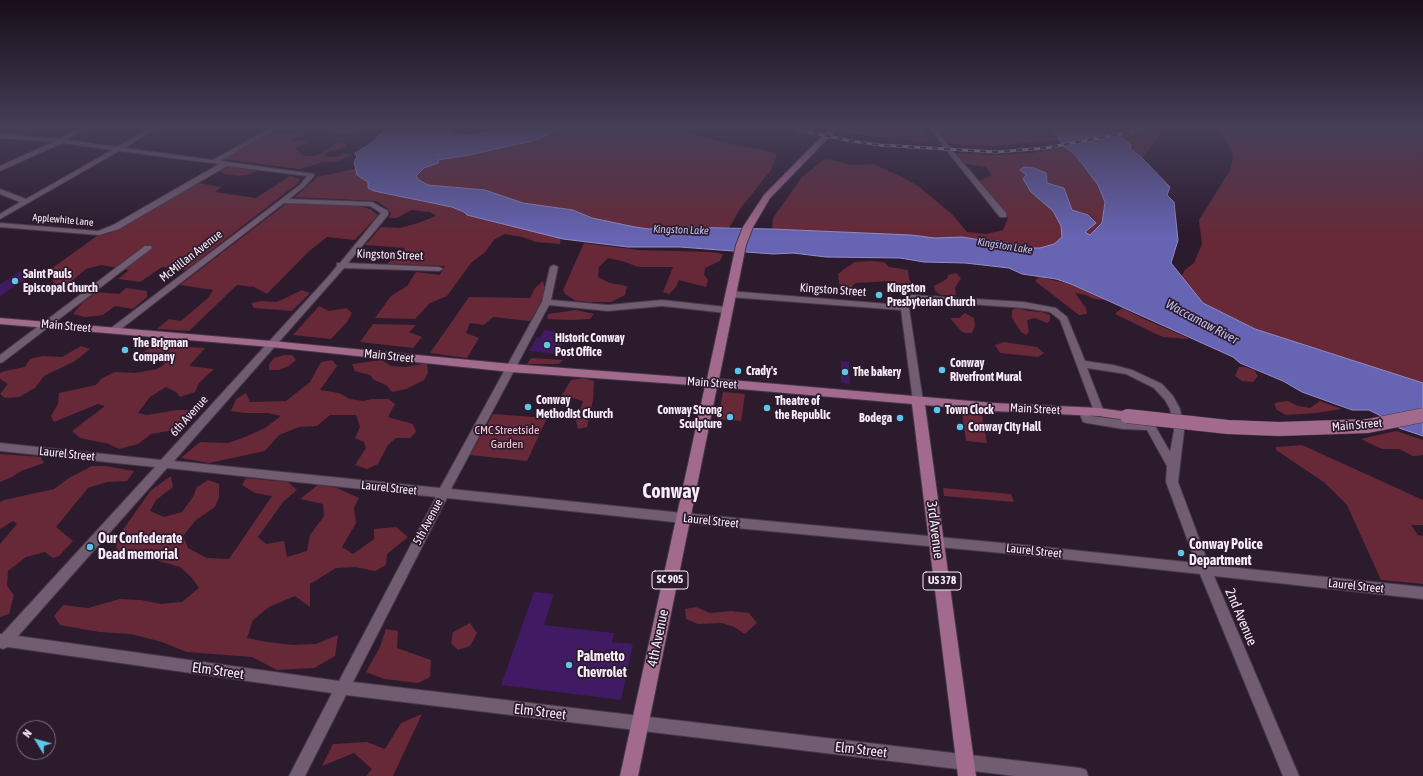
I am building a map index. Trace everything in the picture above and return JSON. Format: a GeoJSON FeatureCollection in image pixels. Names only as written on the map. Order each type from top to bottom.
{"type":"FeatureCollection","features":[{"type":"Feature","properties":{"kind":"main road","name":"SC 905"},"geometry":{"type":"LineString","coordinates":[[712,383],[729,294],[741,245],[755,215],[767,197],[799,164]]}},
{"type":"Feature","properties":{"kind":"main road","name":"Main Street"},"geometry":{"type":"LineString","coordinates":[[0,321],[271,344],[511,368],[712,383],[994,407],[1099,412],[1228,427],[1279,429],[1368,426],[1423,415]]}},
{"type":"Feature","properties":{"kind":"main road","name":"4th Avenue"},"geometry":{"type":"LineString","coordinates":[[629,776],[682,518],[712,383]]}},
{"type":"Feature","properties":{"kind":"main road","name":"3rd Avenue"},"geometry":{"type":"LineString","coordinates":[[918,401],[966,769]]}},
{"type":"Feature","properties":{"kind":"street"},"geometry":{"type":"LineString","coordinates":[[0,169],[10,164]]}},
{"type":"Feature","properties":{"kind":"street"},"geometry":{"type":"LineString","coordinates":[[0,217],[92,164]]}},
{"type":"Feature","properties":{"kind":"street","name":"Applewhite Lane"},"geometry":{"type":"LineString","coordinates":[[0,225],[99,233],[116,227],[225,164]]}},
{"type":"Feature","properties":{"kind":"street","name":"McMillan Avenue"},"geometry":{"type":"LineString","coordinates":[[114,330],[283,201],[302,186],[312,175],[227,164]]}},
{"type":"Feature","properties":{"kind":"street"},"geometry":{"type":"LineString","coordinates":[[961,164],[1003,215]]}},
{"type":"Feature","properties":{"kind":"street"},"geometry":{"type":"LineString","coordinates":[[0,191],[26,202]]}},
{"type":"Feature","properties":{"kind":"street","name":"6th Avenue"},"geometry":{"type":"LineString","coordinates":[[2,642],[330,280],[340,265],[385,213],[372,204],[283,201]]}},
{"type":"Feature","properties":{"kind":"street"},"geometry":{"type":"LineString","coordinates":[[0,360],[148,248]]}},
{"type":"Feature","properties":{"kind":"street","name":"Kingston Street"},"geometry":{"type":"LineString","coordinates":[[340,265],[439,270]]}},
{"type":"Feature","properties":{"kind":"street","name":"5th Avenue"},"geometry":{"type":"LineString","coordinates":[[297,776],[443,493],[546,302],[554,267]]}},
{"type":"Feature","properties":{"kind":"street","name":"Kingston Street"},"geometry":{"type":"LineString","coordinates":[[729,294],[905,308]]}},
{"type":"Feature","properties":{"kind":"street"},"geometry":{"type":"LineString","coordinates":[[905,308],[907,301],[912,298],[926,298],[1024,305],[1053,310],[1064,319],[1099,412]]}},
{"type":"Feature","properties":{"kind":"street"},"geometry":{"type":"LineString","coordinates":[[546,302],[608,308],[662,303],[726,310]]}},
{"type":"Feature","properties":{"kind":"street","name":"3rd Avenue"},"geometry":{"type":"LineString","coordinates":[[905,308],[918,401]]}},
{"type":"Feature","properties":{"kind":"street","name":"2nd Avenue"},"geometry":{"type":"LineString","coordinates":[[1081,364],[1113,368],[1129,372],[1158,386],[1169,398],[1175,409],[1179,430],[1172,482],[1205,570],[1291,776]]}},
{"type":"Feature","properties":{"kind":"street"},"geometry":{"type":"LineString","coordinates":[[1084,412],[1088,418],[1122,425],[1150,428],[1173,466]]}},
{"type":"Feature","properties":{"kind":"street","name":"Laurel Street"},"geometry":{"type":"LineString","coordinates":[[0,447],[682,518],[1034,551],[1423,594]]}},
{"type":"Feature","properties":{"kind":"street","name":"Elm Street"},"geometry":{"type":"LineString","coordinates":[[2,642],[342,688],[640,724],[966,769],[1080,776]]}},
{"type":"Feature","properties":{"kind":"green space"},"geometry":{"type":"Polygon","coordinates":[[[263,164],[316,164],[299,169],[263,164]]]}},
{"type":"Feature","properties":{"kind":"green space"},"geometry":{"type":"Polygon","coordinates":[[[432,164],[773,164],[771,170],[740,209],[729,228],[720,229],[676,227],[649,229],[635,227],[592,218],[573,210],[523,203],[485,190],[428,185],[419,180],[416,176],[424,168],[432,164]]]}},
{"type":"Feature","properties":{"kind":"green space"},"geometry":{"type":"Polygon","coordinates":[[[818,164],[873,164],[918,186],[953,215],[967,232],[986,234],[1003,230],[1008,218],[979,181],[992,175],[986,167],[966,164],[1083,164],[1098,185],[1105,202],[1102,223],[1090,235],[1085,232],[1095,223],[1088,215],[1072,210],[1064,188],[1047,183],[1046,173],[1034,168],[1023,179],[1031,192],[1053,211],[1061,225],[1062,237],[1054,244],[1040,248],[1029,248],[999,241],[962,237],[935,238],[911,235],[772,229],[773,218],[802,177],[818,164]]]}},
{"type":"Feature","properties":{"kind":"green space"},"geometry":{"type":"Polygon","coordinates":[[[1231,164],[1423,164],[1423,383],[1255,329],[1203,303],[1181,277],[1185,270],[1194,263],[1202,244],[1199,220],[1230,170],[1231,164]]]}},
{"type":"Feature","properties":{"kind":"green space"},"geometry":{"type":"Polygon","coordinates":[[[230,166],[258,171],[238,176],[224,174],[220,171],[230,166]]]}},
{"type":"Feature","properties":{"kind":"green space"},"geometry":{"type":"Polygon","coordinates":[[[359,168],[561,237],[560,244],[536,242],[522,237],[504,234],[494,240],[485,252],[471,263],[447,296],[430,303],[415,319],[375,318],[391,296],[407,286],[416,272],[440,275],[445,266],[387,264],[405,248],[365,245],[381,227],[400,228],[436,216],[430,212],[411,210],[397,218],[389,218],[391,213],[386,207],[376,201],[295,197],[317,177],[359,168]]]}},
{"type":"Feature","properties":{"kind":"green space"},"geometry":{"type":"Polygon","coordinates":[[[290,176],[300,179],[298,183],[186,270],[162,267],[140,282],[118,279],[129,270],[101,265],[86,269],[67,287],[57,285],[52,281],[61,273],[48,271],[97,236],[110,233],[133,221],[198,183],[221,187],[215,192],[256,198],[290,176]]]}},
{"type":"Feature","properties":{"kind":"green space"},"geometry":{"type":"Polygon","coordinates":[[[287,203],[338,204],[363,207],[370,209],[378,215],[355,240],[327,237],[308,252],[267,294],[254,287],[237,285],[189,331],[157,329],[169,319],[181,321],[208,298],[213,290],[180,285],[287,203]]]}},
{"type":"Feature","properties":{"kind":"green space"},"geometry":{"type":"Polygon","coordinates":[[[584,243],[638,250],[711,252],[723,254],[720,261],[705,268],[704,275],[708,280],[706,287],[679,280],[676,287],[669,294],[663,292],[673,267],[638,267],[608,258],[599,267],[598,277],[610,283],[627,286],[625,295],[611,302],[576,301],[565,294],[563,290],[584,243]]]}},
{"type":"Feature","properties":{"kind":"green space"},"geometry":{"type":"Polygon","coordinates":[[[855,262],[884,262],[889,267],[908,270],[909,279],[914,288],[910,294],[898,289],[897,284],[890,281],[856,283],[852,286],[854,290],[854,297],[841,295],[838,274],[855,262]]]}},
{"type":"Feature","properties":{"kind":"green space"},"geometry":{"type":"Polygon","coordinates":[[[956,273],[961,278],[955,288],[956,295],[941,295],[935,291],[934,286],[947,279],[948,275],[956,273]]]}},
{"type":"Feature","properties":{"kind":"green space"},"geometry":{"type":"Polygon","coordinates":[[[1039,277],[1071,284],[1107,299],[1094,299],[1086,295],[1075,293],[1086,308],[1087,314],[1079,315],[1035,281],[1039,277]]]}},
{"type":"Feature","properties":{"kind":"green space"},"geometry":{"type":"Polygon","coordinates":[[[543,281],[545,289],[541,302],[530,321],[493,317],[484,325],[470,323],[466,333],[479,338],[467,358],[430,353],[469,297],[530,298],[535,288],[543,281]]]}},
{"type":"Feature","properties":{"kind":"green space"},"geometry":{"type":"Polygon","coordinates":[[[126,288],[147,291],[147,297],[133,309],[115,306],[103,315],[85,317],[73,314],[82,303],[96,292],[119,294],[126,288]]]}},
{"type":"Feature","properties":{"kind":"green space"},"geometry":{"type":"Polygon","coordinates":[[[302,290],[310,293],[292,311],[254,308],[251,303],[261,301],[277,302],[302,290]]]}},
{"type":"Feature","properties":{"kind":"green space"},"geometry":{"type":"Polygon","coordinates":[[[319,306],[329,311],[346,308],[352,313],[347,322],[331,339],[293,335],[319,306]]]}},
{"type":"Feature","properties":{"kind":"green space"},"geometry":{"type":"Polygon","coordinates":[[[1018,308],[1042,312],[1050,315],[1050,321],[1047,323],[1035,318],[1027,320],[1029,332],[1026,335],[1021,332],[1012,318],[1012,310],[1018,308]]]}},
{"type":"Feature","properties":{"kind":"green space"},"geometry":{"type":"Polygon","coordinates":[[[1122,308],[1188,339],[1163,337],[1115,314],[1122,308]]]}},
{"type":"Feature","properties":{"kind":"green space"},"geometry":{"type":"Polygon","coordinates":[[[576,310],[594,314],[590,319],[547,319],[548,314],[576,310]]]}},
{"type":"Feature","properties":{"kind":"green space"},"geometry":{"type":"Polygon","coordinates":[[[965,313],[974,318],[975,326],[972,333],[965,333],[961,331],[950,318],[959,318],[965,313]]]}},
{"type":"Feature","properties":{"kind":"green space"},"geometry":{"type":"Polygon","coordinates":[[[373,324],[416,325],[409,332],[422,337],[413,348],[360,342],[373,324]]]}},
{"type":"Feature","properties":{"kind":"green space"},"geometry":{"type":"Polygon","coordinates":[[[1004,342],[1037,347],[1044,353],[1038,357],[1000,353],[995,345],[1004,342]]]}},
{"type":"Feature","properties":{"kind":"green space"},"geometry":{"type":"Polygon","coordinates":[[[154,345],[205,348],[189,366],[214,369],[199,383],[195,392],[180,397],[176,392],[166,387],[150,397],[138,413],[147,415],[177,410],[192,410],[193,416],[179,427],[168,431],[151,434],[138,444],[119,449],[109,444],[80,438],[72,431],[105,406],[98,404],[54,422],[51,416],[58,404],[59,393],[96,385],[102,378],[115,372],[135,373],[157,369],[165,364],[142,353],[154,345]]]}},
{"type":"Feature","properties":{"kind":"green space"},"geometry":{"type":"Polygon","coordinates":[[[81,346],[90,349],[75,361],[44,376],[35,388],[19,397],[5,398],[0,394],[8,384],[0,379],[0,373],[25,367],[30,359],[43,356],[62,357],[81,346]]]}},
{"type":"Feature","properties":{"kind":"green space"},"geometry":{"type":"Polygon","coordinates":[[[284,355],[292,355],[296,360],[289,366],[279,370],[269,370],[269,364],[274,358],[284,355]]]}},
{"type":"Feature","properties":{"kind":"green space"},"geometry":{"type":"Polygon","coordinates":[[[531,358],[563,360],[559,364],[527,364],[531,358]]]}},
{"type":"Feature","properties":{"kind":"green space"},"geometry":{"type":"Polygon","coordinates":[[[332,360],[337,366],[320,390],[339,393],[350,399],[363,401],[372,399],[388,399],[395,404],[388,417],[413,424],[416,432],[410,438],[396,438],[388,445],[378,464],[367,469],[355,465],[366,448],[364,442],[355,438],[360,427],[356,415],[330,415],[317,426],[299,427],[279,435],[265,451],[209,463],[181,458],[200,442],[228,443],[265,428],[281,416],[268,413],[244,413],[231,411],[236,399],[246,393],[250,402],[286,401],[310,382],[321,362],[332,360]]]}},
{"type":"Feature","properties":{"kind":"green space"},"geometry":{"type":"Polygon","coordinates":[[[382,360],[391,366],[405,367],[427,363],[428,373],[424,380],[406,389],[392,392],[386,385],[374,380],[370,375],[355,371],[352,364],[382,360]]]}},
{"type":"Feature","properties":{"kind":"green space"},"geometry":{"type":"Polygon","coordinates":[[[1239,367],[1254,370],[1258,376],[1253,382],[1242,381],[1235,376],[1239,367]]]}},
{"type":"Feature","properties":{"kind":"green space"},"geometry":{"type":"Polygon","coordinates":[[[583,378],[594,381],[593,400],[587,427],[578,429],[576,421],[583,401],[562,395],[571,380],[583,378]]]}},
{"type":"Feature","properties":{"kind":"green space"},"geometry":{"type":"Polygon","coordinates":[[[723,392],[745,394],[741,421],[718,419],[723,392]]]}},
{"type":"Feature","properties":{"kind":"green space"},"geometry":{"type":"Polygon","coordinates":[[[1288,401],[1298,406],[1310,408],[1320,401],[1342,409],[1316,413],[1286,415],[1277,410],[1274,404],[1288,401]]]}},
{"type":"Feature","properties":{"kind":"green space"},"geometry":{"type":"Polygon","coordinates":[[[962,413],[982,415],[987,443],[966,441],[962,413]]]}},
{"type":"Feature","properties":{"kind":"green space","name":"CMC Streetside Garden"},"geometry":{"type":"Polygon","coordinates":[[[493,414],[547,418],[527,461],[470,455],[493,414]]]}},
{"type":"Feature","properties":{"kind":"green space"},"geometry":{"type":"Polygon","coordinates":[[[1396,431],[1423,440],[1423,455],[1413,456],[1399,449],[1382,449],[1361,439],[1396,431]]]}},
{"type":"Feature","properties":{"kind":"green space"},"geometry":{"type":"Polygon","coordinates":[[[1302,445],[1423,500],[1423,525],[1411,525],[1418,535],[1423,536],[1423,584],[1381,580],[1347,505],[1325,483],[1276,450],[1276,447],[1302,445]]]}},
{"type":"Feature","properties":{"kind":"green space"},"geometry":{"type":"Polygon","coordinates":[[[0,454],[41,457],[44,463],[21,471],[0,482],[0,454]]]}},
{"type":"Feature","properties":{"kind":"green space"},"geometry":{"type":"Polygon","coordinates":[[[92,466],[105,466],[134,471],[127,481],[107,482],[88,488],[56,527],[73,541],[59,556],[53,558],[45,552],[26,557],[8,571],[7,586],[14,595],[9,614],[0,617],[0,544],[17,524],[13,521],[0,529],[0,502],[54,489],[69,478],[92,466]]]}},
{"type":"Feature","properties":{"kind":"green space"},"geometry":{"type":"Polygon","coordinates":[[[171,476],[173,487],[156,500],[150,511],[164,517],[182,512],[193,497],[197,487],[208,480],[219,484],[219,497],[215,507],[196,520],[183,536],[188,548],[207,558],[229,559],[272,496],[255,493],[242,485],[246,478],[288,482],[297,490],[283,502],[258,537],[266,544],[284,541],[287,557],[307,551],[310,535],[324,516],[323,504],[300,499],[319,484],[337,488],[359,498],[354,508],[356,523],[342,547],[353,554],[374,539],[374,529],[396,527],[408,537],[387,554],[386,565],[375,571],[355,567],[336,568],[310,584],[310,607],[295,596],[269,607],[253,620],[247,638],[267,642],[293,645],[316,644],[338,635],[335,656],[314,668],[277,670],[252,657],[187,652],[162,642],[131,634],[99,632],[60,625],[54,616],[63,605],[88,608],[120,599],[141,600],[161,604],[182,602],[199,588],[192,578],[180,567],[155,560],[126,559],[116,547],[120,534],[151,490],[171,476]]]}},
{"type":"Feature","properties":{"kind":"green space"},"geometry":{"type":"Polygon","coordinates":[[[943,488],[1011,494],[1014,502],[944,496],[943,488]]]}},
{"type":"Feature","properties":{"kind":"green space"},"geometry":{"type":"Polygon","coordinates":[[[696,607],[710,613],[731,611],[749,613],[757,623],[745,634],[734,627],[722,623],[698,624],[686,619],[685,609],[696,607]]]}},
{"type":"Feature","properties":{"kind":"green space"},"geometry":{"type":"Polygon","coordinates":[[[470,623],[477,633],[470,646],[458,650],[451,643],[453,632],[470,623]]]}},
{"type":"Feature","properties":{"kind":"green space"},"geometry":{"type":"Polygon","coordinates":[[[386,629],[398,631],[397,648],[431,660],[430,677],[418,683],[384,679],[366,672],[380,647],[386,629]]]}},
{"type":"Feature","properties":{"kind":"green space"},"geometry":{"type":"Polygon","coordinates":[[[422,714],[393,776],[366,776],[372,769],[354,753],[322,766],[333,744],[367,742],[385,749],[401,723],[422,714]]]}},
{"type":"Feature","properties":{"kind":"water"},"geometry":{"type":"Polygon","coordinates":[[[355,164],[435,164],[424,168],[416,176],[419,180],[428,185],[485,190],[523,203],[573,210],[592,218],[649,229],[676,227],[772,229],[911,235],[935,238],[962,237],[999,241],[1029,248],[1040,248],[1054,244],[1062,237],[1061,226],[1053,211],[1031,192],[1023,179],[1026,175],[1020,170],[1023,167],[1034,168],[1046,173],[1047,183],[1064,188],[1072,210],[1088,215],[1096,223],[1085,232],[1090,235],[1102,223],[1105,202],[1098,185],[1083,164],[1148,164],[1170,187],[1167,195],[1174,202],[1178,240],[1171,263],[1203,303],[1255,329],[1423,383],[1423,436],[1399,428],[1391,421],[1369,410],[1352,410],[1302,392],[1283,381],[1240,363],[1233,357],[1071,284],[1056,279],[1022,274],[1009,268],[965,263],[924,262],[900,258],[826,257],[793,253],[773,254],[680,247],[628,247],[563,239],[467,215],[464,212],[452,207],[374,191],[368,188],[368,182],[357,175],[355,164]]]}},
{"type":"Feature","properties":{"kind":"building","name":"Saint Pauls Episcopal Church"},"geometry":{"type":"Polygon","coordinates":[[[26,268],[41,269],[0,296],[0,284],[26,268]]]}},
{"type":"Feature","properties":{"kind":"building","name":"Historic Conway Post Office"},"geometry":{"type":"Polygon","coordinates":[[[544,330],[568,333],[557,354],[529,351],[537,337],[540,338],[544,330]]]}},
{"type":"Feature","properties":{"kind":"building","name":"The bakery"},"geometry":{"type":"Polygon","coordinates":[[[841,361],[849,362],[850,384],[841,383],[841,361]]]}},
{"type":"Feature","properties":{"kind":"building","name":"Palmetto Chevrolet"},"geometry":{"type":"Polygon","coordinates":[[[534,592],[554,594],[544,625],[614,633],[612,642],[633,644],[621,700],[501,685],[534,592]]]}},
{"type":"Feature","properties":{"kind":"place","name":"Saint Pauls Episcopal Church"},"geometry":{"type":"Point","coordinates":[15,281]}},
{"type":"Feature","properties":{"kind":"place","name":"Kingston Presbyterian Church"},"geometry":{"type":"Point","coordinates":[879,295]}},
{"type":"Feature","properties":{"kind":"place","name":"Historic Conway Post Office"},"geometry":{"type":"Point","coordinates":[547,345]}},
{"type":"Feature","properties":{"kind":"place","name":"The Brigman Company"},"geometry":{"type":"Point","coordinates":[125,350]}},
{"type":"Feature","properties":{"kind":"place","name":"Conway Riverfront Mural"},"geometry":{"type":"Point","coordinates":[942,370]}},
{"type":"Feature","properties":{"kind":"place","name":"Crady's"},"geometry":{"type":"Point","coordinates":[738,371]}},
{"type":"Feature","properties":{"kind":"place","name":"The bakery"},"geometry":{"type":"Point","coordinates":[845,372]}},
{"type":"Feature","properties":{"kind":"place","name":"Conway Methodist Church"},"geometry":{"type":"Point","coordinates":[528,407]}},
{"type":"Feature","properties":{"kind":"place","name":"Theatre of the Republic"},"geometry":{"type":"Point","coordinates":[767,408]}},
{"type":"Feature","properties":{"kind":"place","name":"Town Clock"},"geometry":{"type":"Point","coordinates":[937,410]}},
{"type":"Feature","properties":{"kind":"place","name":"Conway Strong Sculpture"},"geometry":{"type":"Point","coordinates":[730,417]}},
{"type":"Feature","properties":{"kind":"place","name":"Bodega"},"geometry":{"type":"Point","coordinates":[900,418]}},
{"type":"Feature","properties":{"kind":"place","name":"Conway City Hall"},"geometry":{"type":"Point","coordinates":[960,427]}},
{"type":"Feature","properties":{"kind":"place","name":"Our Confederate Dead memorial"},"geometry":{"type":"Point","coordinates":[90,547]}},
{"type":"Feature","properties":{"kind":"place","name":"Conway Police Department"},"geometry":{"type":"Point","coordinates":[1181,553]}},
{"type":"Feature","properties":{"kind":"place","name":"Palmetto Chevrolet"},"geometry":{"type":"Point","coordinates":[569,665]}},
{"type":"Feature","properties":{"kind":"district","name":"Conway"},"geometry":{"type":"Point","coordinates":[671,492]}},
{"type":"Feature","properties":{"kind":"water label","name":"Kingston Lake"},"geometry":{"type":"Point","coordinates":[681,230]}},
{"type":"Feature","properties":{"kind":"water label","name":"Kingston Lake"},"geometry":{"type":"Point","coordinates":[1005,246]}},
{"type":"Feature","properties":{"kind":"water label","name":"Waccamaw River"},"geometry":{"type":"Point","coordinates":[1202,322]}}]}
